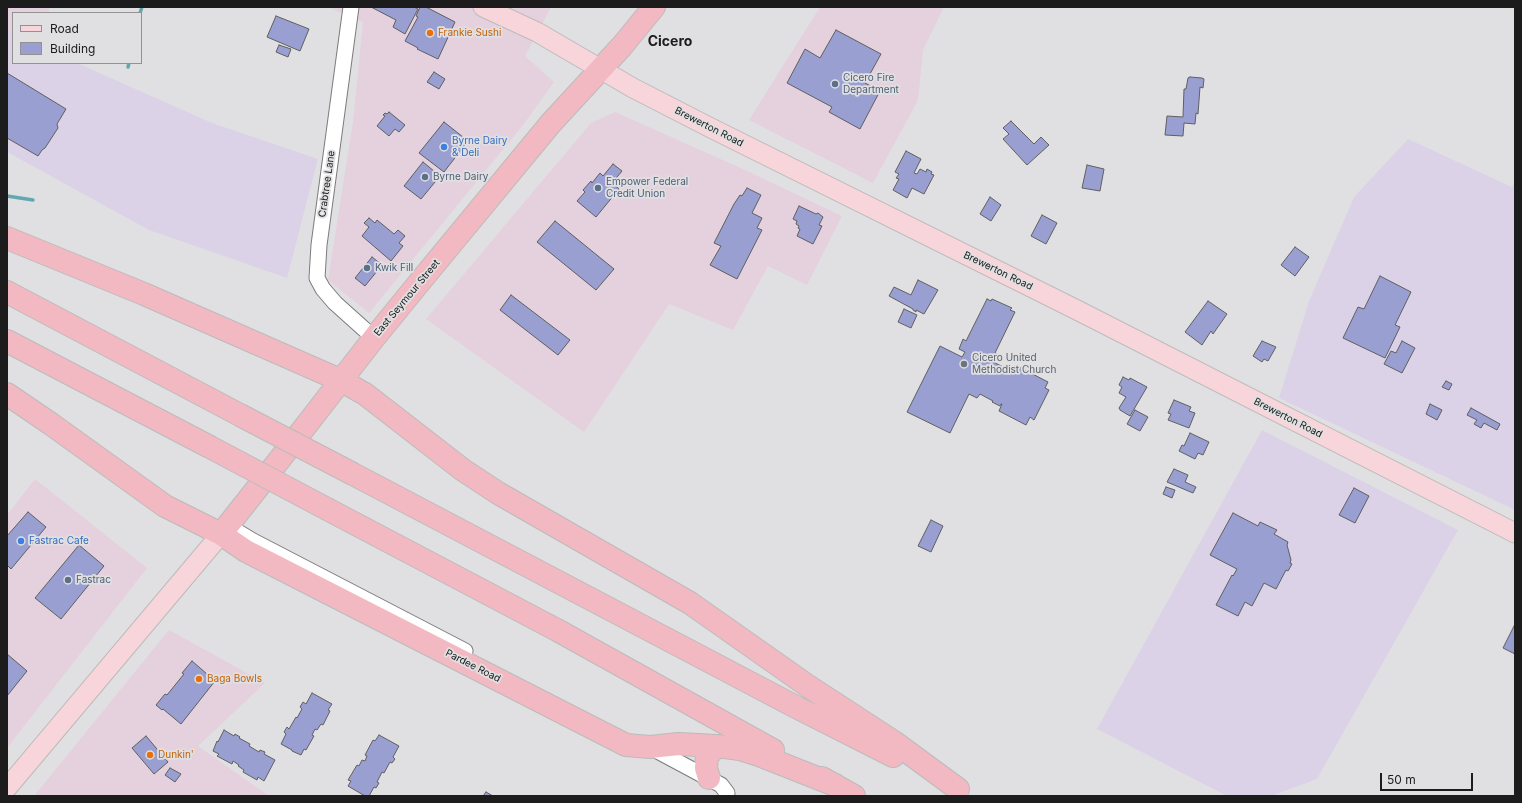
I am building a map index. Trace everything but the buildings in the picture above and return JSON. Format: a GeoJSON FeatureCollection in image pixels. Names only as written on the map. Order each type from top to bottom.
{"type":"FeatureCollection","features":[{"type":"Feature","properties":{"kind":"highway","name":"East Seymour Street"},"geometry":{"type":"LineString","coordinates":[[224,530],[374,338],[551,123],[622,46],[654,7]]}},
{"type":"Feature","properties":{"kind":"highway"},"geometry":{"type":"LineString","coordinates":[[7,238],[144,294],[340,380],[365,394],[463,470],[498,493],[690,603],[808,686],[894,742],[965,792]]}},
{"type":"Feature","properties":{"kind":"highway"},"geometry":{"type":"LineString","coordinates":[[7,292],[796,707],[965,792]]}},
{"type":"Feature","properties":{"kind":"highway"},"geometry":{"type":"LineString","coordinates":[[7,341],[557,630],[854,796]]}},
{"type":"Feature","properties":{"kind":"highway"},"geometry":{"type":"LineString","coordinates":[[7,394],[165,506],[224,530]]}},
{"type":"Feature","properties":{"kind":"highway","name":"Pardee Road"},"geometry":{"type":"LineString","coordinates":[[224,530],[246,551],[626,745]]}},
{"type":"Feature","properties":{"kind":"highway"},"geometry":{"type":"LineString","coordinates":[[626,745],[650,747],[679,744],[740,749],[835,785]]}},
{"type":"Feature","properties":{"kind":"highway"},"geometry":{"type":"LineString","coordinates":[[710,778],[706,768],[707,756],[716,746]]}},
{"type":"Feature","properties":{"kind":"main road","name":"Brewerton Road"},"geometry":{"type":"LineString","coordinates":[[483,7],[537,32],[633,88],[713,129],[1062,303],[1515,533]]}},
{"type":"Feature","properties":{"kind":"main road"},"geometry":{"type":"LineString","coordinates":[[7,788],[224,530]]}},
{"type":"Feature","properties":{"kind":"street","name":"Crabtree Lane"},"geometry":{"type":"LineString","coordinates":[[351,7],[319,245],[317,278],[323,289],[335,303],[374,338]]}},
{"type":"Feature","properties":{"kind":"street","name":"Pardee Road"},"geometry":{"type":"LineString","coordinates":[[224,530],[253,541],[710,778],[721,785],[730,795]]}},
{"type":"Feature","properties":{"kind":"street","name":"Pardee Road"},"geometry":{"type":"LineString","coordinates":[[626,745],[715,792],[730,795]]}},
{"type":"Feature","properties":{"kind":"shaded area"},"geometry":{"type":"Polygon","coordinates":[[[7,7],[50,7],[48,12],[12,12],[12,34],[7,32],[7,7]]]}},
{"type":"Feature","properties":{"kind":"shaded area"},"geometry":{"type":"Polygon","coordinates":[[[328,7],[551,7],[525,56],[554,82],[523,125],[369,313],[328,280],[353,122],[363,22],[328,7]]]}},
{"type":"Feature","properties":{"kind":"shaded area"},"geometry":{"type":"Polygon","coordinates":[[[820,7],[944,7],[923,50],[918,100],[873,183],[749,120],[820,7]]]}},
{"type":"Feature","properties":{"kind":"shaded area"},"geometry":{"type":"Polygon","coordinates":[[[7,32],[12,34],[12,64],[79,64],[212,123],[318,159],[287,278],[149,230],[7,152],[7,32]]]}},
{"type":"Feature","properties":{"kind":"shaded area"},"geometry":{"type":"Polygon","coordinates":[[[615,112],[745,170],[842,216],[807,285],[768,266],[733,330],[669,304],[584,432],[426,319],[591,123],[615,112]]]}},
{"type":"Feature","properties":{"kind":"shaded area"},"geometry":{"type":"Polygon","coordinates":[[[1408,139],[1512,187],[1515,181],[1515,510],[1279,398],[1309,301],[1354,197],[1408,139]]]}},
{"type":"Feature","properties":{"kind":"shaded area"},"geometry":{"type":"Polygon","coordinates":[[[1262,430],[1458,530],[1317,779],[1271,796],[1227,796],[1097,729],[1262,430]]]}},
{"type":"Feature","properties":{"kind":"shaded area"},"geometry":{"type":"Polygon","coordinates":[[[35,479],[147,568],[7,748],[7,515],[35,479]]]}},
{"type":"Feature","properties":{"kind":"shaded area"},"geometry":{"type":"Polygon","coordinates":[[[169,630],[265,683],[198,746],[269,796],[34,796],[169,630]]]}},
{"type":"Feature","properties":{"kind":"waterway"},"geometry":{"type":"LineString","coordinates":[[140,12],[142,7]]}},
{"type":"Feature","properties":{"kind":"waterway"},"geometry":{"type":"LineString","coordinates":[[7,196],[33,200]]}},
{"type":"Feature","properties":{"kind":"place","name":"Frankie Sushi"},"geometry":{"type":"Point","coordinates":[430,33]}},
{"type":"Feature","properties":{"kind":"place","name":"Cicero Fire Department"},"geometry":{"type":"Point","coordinates":[835,84]}},
{"type":"Feature","properties":{"kind":"place","name":"Byrne Dairy & Deli"},"geometry":{"type":"Point","coordinates":[444,147]}},
{"type":"Feature","properties":{"kind":"place","name":"Byrne Dairy"},"geometry":{"type":"Point","coordinates":[425,177]}},
{"type":"Feature","properties":{"kind":"place","name":"Empower Federal Credit Union"},"geometry":{"type":"Point","coordinates":[598,188]}},
{"type":"Feature","properties":{"kind":"place","name":"Kwik Fill"},"geometry":{"type":"Point","coordinates":[367,268]}},
{"type":"Feature","properties":{"kind":"place","name":"Cicero United Methodist Church"},"geometry":{"type":"Point","coordinates":[964,364]}},
{"type":"Feature","properties":{"kind":"place","name":"Fastrac Cafe"},"geometry":{"type":"Point","coordinates":[21,541]}},
{"type":"Feature","properties":{"kind":"place","name":"Fastrac"},"geometry":{"type":"Point","coordinates":[68,580]}},
{"type":"Feature","properties":{"kind":"place","name":"Baga Bowls"},"geometry":{"type":"Point","coordinates":[199,679]}},
{"type":"Feature","properties":{"kind":"place","name":"Dunkin'"},"geometry":{"type":"Point","coordinates":[150,755]}},
{"type":"Feature","properties":{"kind":"district","name":"Cicero"},"geometry":{"type":"Point","coordinates":[670,42]}}]}
